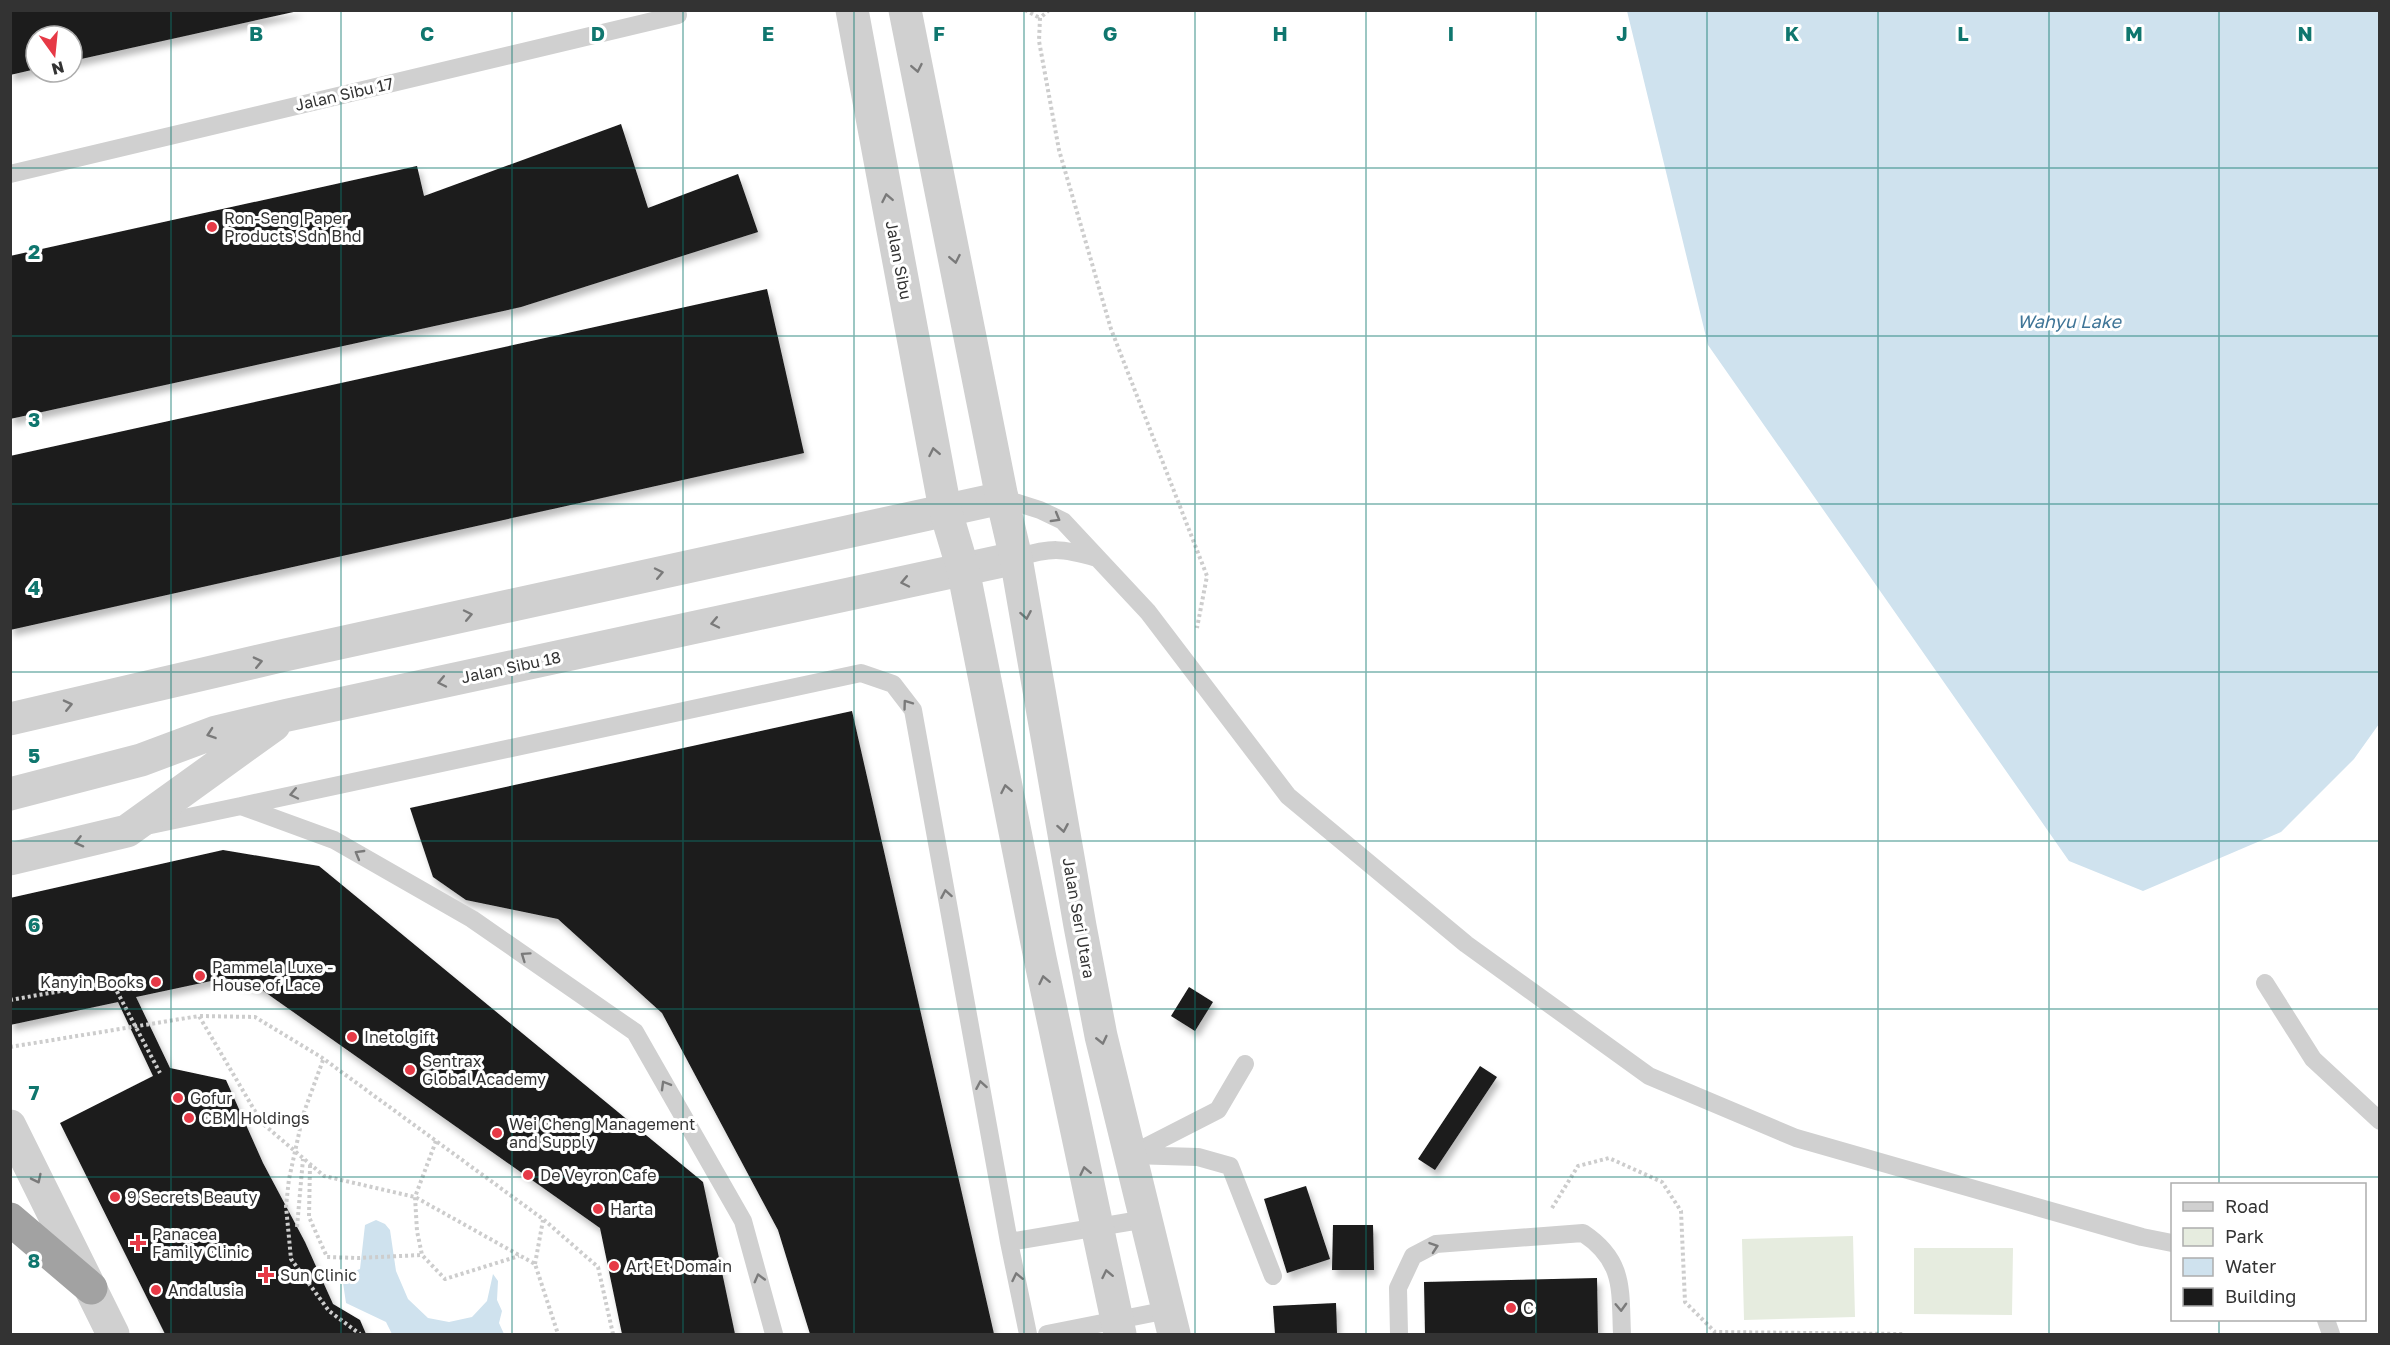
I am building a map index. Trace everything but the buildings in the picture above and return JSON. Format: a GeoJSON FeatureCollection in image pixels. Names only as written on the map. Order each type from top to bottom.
{"type":"FeatureCollection","features":[{"type":"Feature","properties":{"kind":"highway"},"geometry":{"type":"LineString","coordinates":[[10,1219],[91,1288]]}},
{"type":"Feature","properties":{"kind":"street","name":"Jalan Sibu"},"geometry":{"type":"LineString","coordinates":[[852,10],[945,509]]}},
{"type":"Feature","properties":{"kind":"street"},"geometry":{"type":"LineString","coordinates":[[10,719],[273,658],[1002,498],[905,10]]}},
{"type":"Feature","properties":{"kind":"street","name":"Jalan Seri Utara"},"geometry":{"type":"LineString","coordinates":[[1002,498],[1016,558],[1101,1036],[1171,1322]]}},
{"type":"Feature","properties":{"kind":"street"},"geometry":{"type":"LineString","coordinates":[[945,509],[963,569],[1040,958],[1119,1328]]}},
{"type":"Feature","properties":{"kind":"street","name":"Jalan Sibu 18"},"geometry":{"type":"LineString","coordinates":[[10,794],[141,760],[216,732],[288,715],[1016,558]]}},
{"type":"Feature","properties":{"kind":"street"},"geometry":{"type":"LineString","coordinates":[[10,859],[127,831],[288,715]]}},
{"type":"Feature","properties":{"kind":"street"},"geometry":{"type":"LineString","coordinates":[[10,1126],[113,1335]]}},
{"type":"Feature","properties":{"kind":"lane","name":"Jalan Sibu 17"},"geometry":{"type":"LineString","coordinates":[[10,174],[678,15]]}},
{"type":"Feature","properties":{"kind":"lane"},"geometry":{"type":"LineString","coordinates":[[1002,498],[1040,510],[1063,521],[1148,612],[1288,796],[1466,944],[1649,1076],[1796,1138],[2142,1237],[2171,1243]]}},
{"type":"Feature","properties":{"kind":"lane"},"geometry":{"type":"LineString","coordinates":[[1016,558],[1047,549],[1071,551],[1097,558]]}},
{"type":"Feature","properties":{"kind":"lane"},"geometry":{"type":"LineString","coordinates":[[127,831],[861,673],[892,684],[913,710],[1009,1242],[1028,1335]]}},
{"type":"Feature","properties":{"kind":"lane"},"geometry":{"type":"LineString","coordinates":[[241,806],[334,840],[471,919],[635,1032],[743,1221],[774,1335]]}},
{"type":"Feature","properties":{"kind":"lane"},"geometry":{"type":"LineString","coordinates":[[2265,983],[2313,1059],[2379,1121]]}},
{"type":"Feature","properties":{"kind":"lane"},"geometry":{"type":"LineString","coordinates":[[1130,1155],[1218,1110],[1245,1064]]}},
{"type":"Feature","properties":{"kind":"lane"},"geometry":{"type":"LineString","coordinates":[[1130,1155],[1198,1157],[1230,1166],[1273,1276]]}},
{"type":"Feature","properties":{"kind":"lane"},"geometry":{"type":"LineString","coordinates":[[1009,1242],[1146,1219]]}},
{"type":"Feature","properties":{"kind":"lane"},"geometry":{"type":"LineString","coordinates":[[1399,1335],[1398,1288],[1413,1256],[1436,1244],[1583,1233],[1601,1245],[1620,1280],[1622,1335]]}},
{"type":"Feature","properties":{"kind":"lane"},"geometry":{"type":"LineString","coordinates":[[1047,1335],[1171,1322]]}},
{"type":"Feature","properties":{"kind":"path"},"geometry":{"type":"LineString","coordinates":[[1024,10],[1040,18]]}},
{"type":"Feature","properties":{"kind":"path"},"geometry":{"type":"LineString","coordinates":[[1049,10],[1040,18],[1039,41],[1059,150],[1111,329],[1207,576],[1190,667]]}},
{"type":"Feature","properties":{"kind":"path"},"geometry":{"type":"LineString","coordinates":[[10,1000],[112,981],[160,1073]]}},
{"type":"Feature","properties":{"kind":"path"},"geometry":{"type":"LineString","coordinates":[[199,1016],[262,1122],[324,1176],[415,1197],[534,1264]]}},
{"type":"Feature","properties":{"kind":"path"},"geometry":{"type":"LineString","coordinates":[[10,1047],[199,1016],[255,1017],[324,1060],[436,1141],[543,1219],[598,1267],[613,1335]]}},
{"type":"Feature","properties":{"kind":"path"},"geometry":{"type":"LineString","coordinates":[[324,1060],[303,1115],[295,1151],[286,1206],[291,1259],[329,1311],[360,1335]]}},
{"type":"Feature","properties":{"kind":"path"},"geometry":{"type":"LineString","coordinates":[[436,1141],[415,1197],[417,1231],[422,1255],[445,1280],[520,1256]]}},
{"type":"Feature","properties":{"kind":"path"},"geometry":{"type":"LineString","coordinates":[[297,1227],[303,1158]]}},
{"type":"Feature","properties":{"kind":"path"},"geometry":{"type":"LineString","coordinates":[[1534,1237],[1578,1166],[1609,1158],[1662,1182],[1681,1211],[1685,1302],[1715,1332],[1903,1335]]}},
{"type":"Feature","properties":{"kind":"path"},"geometry":{"type":"LineString","coordinates":[[310,1164],[309,1217],[327,1257],[422,1255]]}},
{"type":"Feature","properties":{"kind":"path"},"geometry":{"type":"LineString","coordinates":[[543,1219],[534,1264],[558,1335]]}},
{"type":"Feature","properties":{"kind":"green space"},"geometry":{"type":"Polygon","coordinates":[[[1853,1236],[1855,1317],[1744,1320],[1742,1239],[1853,1236]]]}},
{"type":"Feature","properties":{"kind":"green space"},"geometry":{"type":"Polygon","coordinates":[[[1914,1248],[2013,1248],[2012,1315],[1914,1314],[1914,1248]]]}},
{"type":"Feature","properties":{"kind":"water","name":"Wahyu Lake"},"geometry":{"type":"Polygon","coordinates":[[[1627,11],[2379,11],[2379,724],[2354,759],[2281,832],[2143,891],[2069,861],[1708,345],[1627,11]]]}},
{"type":"Feature","properties":{"kind":"water"},"geometry":{"type":"Polygon","coordinates":[[[376,1220],[385,1224],[390,1230],[396,1271],[408,1299],[428,1318],[449,1322],[472,1317],[487,1301],[493,1274],[498,1281],[497,1300],[502,1311],[499,1323],[504,1334],[392,1334],[386,1322],[346,1303],[342,1276],[360,1269],[365,1225],[376,1220]]]}},
{"type":"Feature","properties":{"kind":"place","name":"Ron-Seng Paper Products Sdn Bhd"},"geometry":{"type":"Point","coordinates":[212,227]}},
{"type":"Feature","properties":{"kind":"place","name":"Pammela Luxe - House of Lace"},"geometry":{"type":"Point","coordinates":[200,976]}},
{"type":"Feature","properties":{"kind":"place","name":"Kanyin Books"},"geometry":{"type":"Point","coordinates":[156,982]}},
{"type":"Feature","properties":{"kind":"place","name":"Inetolgift"},"geometry":{"type":"Point","coordinates":[352,1037]}},
{"type":"Feature","properties":{"kind":"place","name":"Sentrax Global Academy"},"geometry":{"type":"Point","coordinates":[410,1070]}},
{"type":"Feature","properties":{"kind":"place","name":"Gofur"},"geometry":{"type":"Point","coordinates":[178,1098]}},
{"type":"Feature","properties":{"kind":"place","name":"CBM Holdings"},"geometry":{"type":"Point","coordinates":[189,1118]}},
{"type":"Feature","properties":{"kind":"place","name":"Wei Cheng Management and Supply"},"geometry":{"type":"Point","coordinates":[497,1133]}},
{"type":"Feature","properties":{"kind":"place","name":"De Veyron Cafe"},"geometry":{"type":"Point","coordinates":[528,1175]}},
{"type":"Feature","properties":{"kind":"place","name":"9 Secrets Beauty"},"geometry":{"type":"Point","coordinates":[115,1197]}},
{"type":"Feature","properties":{"kind":"place","name":"Harta"},"geometry":{"type":"Point","coordinates":[598,1209]}},
{"type":"Feature","properties":{"kind":"place","name":"Panacea Family Clinic"},"geometry":{"type":"Point","coordinates":[138,1243]}},
{"type":"Feature","properties":{"kind":"place","name":"Art Et Domain"},"geometry":{"type":"Point","coordinates":[614,1266]}},
{"type":"Feature","properties":{"kind":"place","name":"Sun Clinic"},"geometry":{"type":"Point","coordinates":[266,1275]}},
{"type":"Feature","properties":{"kind":"place","name":"Andalusia"},"geometry":{"type":"Point","coordinates":[156,1290]}},
{"type":"Feature","properties":{"kind":"place","name":"C"},"geometry":{"type":"Point","coordinates":[1511,1308]}}]}
